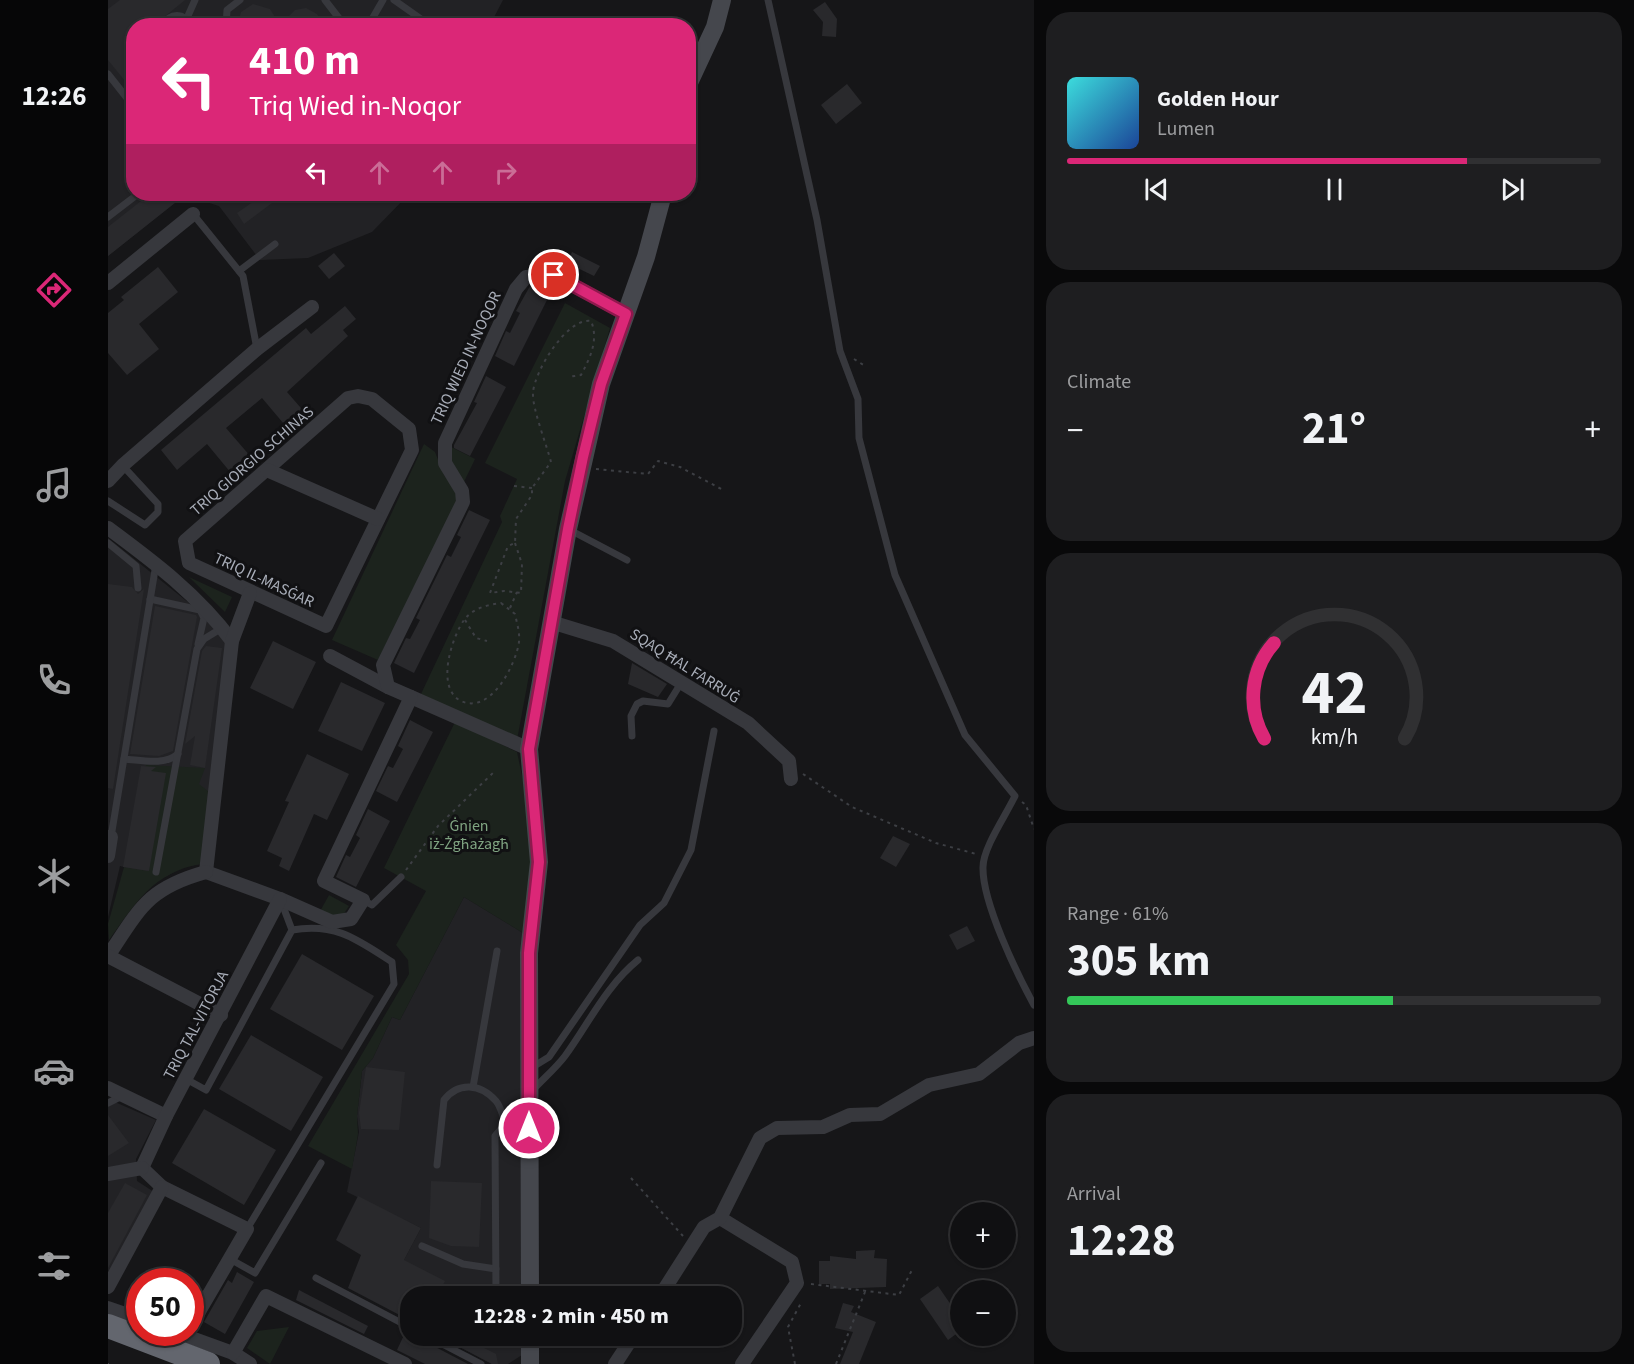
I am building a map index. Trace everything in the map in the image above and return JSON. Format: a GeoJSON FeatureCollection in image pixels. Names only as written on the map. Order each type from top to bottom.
{"type":"FeatureCollection","features":[{"type":"Feature","properties":{"kind":"highway"},"geometry":{"type":"LineString","coordinates":[[108,1326],[208,1364]]}},
{"type":"Feature","properties":{"kind":"highway"},"geometry":{"type":"LineString","coordinates":[[108,1341],[167,1364]]}},
{"type":"Feature","properties":{"kind":"main road"},"geometry":{"type":"LineString","coordinates":[[696,68],[715,27],[722,0]]}},
{"type":"Feature","properties":{"kind":"main road"},"geometry":{"type":"LineString","coordinates":[[530,1286],[529,953],[539,862],[529,749],[581,467],[601,384],[626,314],[661,201]]}},
{"type":"Feature","properties":{"kind":"main road"},"geometry":{"type":"LineString","coordinates":[[530,1346],[530,1364]]}},
{"type":"Feature","properties":{"kind":"street"},"geometry":{"type":"LineString","coordinates":[[108,283],[193,214]]}},
{"type":"Feature","properties":{"kind":"street","name":"TRIQ WIED IN-NOQOR"},"geometry":{"type":"LineString","coordinates":[[388,687],[383,665],[463,502],[462,491],[445,463],[445,443],[516,289],[526,277],[554,275],[626,314]]}},
{"type":"Feature","properties":{"kind":"street"},"geometry":{"type":"LineString","coordinates":[[108,481],[123,465],[257,349],[312,307]]}},
{"type":"Feature","properties":{"kind":"street","name":"TRIQ GIORGIO SCHINAS"},"geometry":{"type":"LineString","coordinates":[[189,563],[185,541],[348,398],[358,396],[372,399],[409,429],[412,450],[378,519]]}},
{"type":"Feature","properties":{"kind":"street"},"geometry":{"type":"LineString","coordinates":[[267,470],[378,519]]}},
{"type":"Feature","properties":{"kind":"street","name":"TRIQ IL-MASĠAR"},"geometry":{"type":"LineString","coordinates":[[189,563],[326,626],[378,519]]}},
{"type":"Feature","properties":{"kind":"street"},"geometry":{"type":"LineString","coordinates":[[108,528],[156,564],[209,610],[232,641]]}},
{"type":"Feature","properties":{"kind":"street"},"geometry":{"type":"LineString","coordinates":[[206,872],[232,641],[250,593]]}},
{"type":"Feature","properties":{"kind":"street","name":"SQAQ ĦAL FARRUĠ"},"geometry":{"type":"LineString","coordinates":[[551,622],[613,641],[748,723],[789,761]]}},
{"type":"Feature","properties":{"kind":"street"},"geometry":{"type":"LineString","coordinates":[[330,656],[388,687],[529,749]]}},
{"type":"Feature","properties":{"kind":"street"},"geometry":{"type":"LineString","coordinates":[[221,1015],[108,956],[148,900],[176,881],[206,872],[280,899],[332,922],[351,919],[363,900],[324,881],[411,697]]}},
{"type":"Feature","properties":{"kind":"street"},"geometry":{"type":"LineString","coordinates":[[789,761],[791,779]]}},
{"type":"Feature","properties":{"kind":"street"},"geometry":{"type":"LineString","coordinates":[[108,856],[109,837]]}},
{"type":"Feature","properties":{"kind":"street","name":"TRIQ TAL-VITORJA"},"geometry":{"type":"LineString","coordinates":[[142,1168],[166,1116],[280,899]]}},
{"type":"Feature","properties":{"kind":"street"},"geometry":{"type":"LineString","coordinates":[[667,1286],[704,1227],[720,1218],[760,1138],[777,1128],[823,1127],[850,1115],[880,1114],[929,1085],[979,1074],[1018,1043],[1034,1038]]}},
{"type":"Feature","properties":{"kind":"street"},"geometry":{"type":"LineString","coordinates":[[108,1088],[166,1116]]}},
{"type":"Feature","properties":{"kind":"street"},"geometry":{"type":"LineString","coordinates":[[108,1174],[142,1168],[162,1187],[247,1229],[204,1301]]}},
{"type":"Feature","properties":{"kind":"street"},"geometry":{"type":"LineString","coordinates":[[108,1287],[162,1187]]}},
{"type":"Feature","properties":{"kind":"street"},"geometry":{"type":"LineString","coordinates":[[720,1218],[792,1262],[796,1283],[741,1364]]}},
{"type":"Feature","properties":{"kind":"street"},"geometry":{"type":"LineString","coordinates":[[233,1353],[266,1296],[405,1364]]}},
{"type":"Feature","properties":{"kind":"street"},"geometry":{"type":"LineString","coordinates":[[108,1308],[126,1314]]}},
{"type":"Feature","properties":{"kind":"street"},"geometry":{"type":"LineString","coordinates":[[204,1340],[233,1353],[250,1364]]}},
{"type":"Feature","properties":{"kind":"street"},"geometry":{"type":"LineString","coordinates":[[615,1364],[627,1346]]}},
{"type":"Feature","properties":{"kind":"lane"},"geometry":{"type":"LineString","coordinates":[[169,18],[171,15],[187,18],[195,0]]}},
{"type":"Feature","properties":{"kind":"lane"},"geometry":{"type":"LineString","coordinates":[[227,18],[228,10],[240,0]]}},
{"type":"Feature","properties":{"kind":"lane"},"geometry":{"type":"LineString","coordinates":[[325,0],[339,18]]}},
{"type":"Feature","properties":{"kind":"lane"},"geometry":{"type":"LineString","coordinates":[[373,18],[383,0]]}},
{"type":"Feature","properties":{"kind":"lane"},"geometry":{"type":"LineString","coordinates":[[394,0],[420,18]]}},
{"type":"Feature","properties":{"kind":"lane"},"geometry":{"type":"LineString","coordinates":[[768,0],[817,220],[840,351],[858,399],[859,438],[895,575],[965,735],[1015,796],[985,856],[982,869],[993,912],[1011,959],[1034,1005]]}},
{"type":"Feature","properties":{"kind":"lane"},"geometry":{"type":"LineString","coordinates":[[108,74],[126,97]]}},
{"type":"Feature","properties":{"kind":"lane"},"geometry":{"type":"LineString","coordinates":[[108,217],[129,201]]}},
{"type":"Feature","properties":{"kind":"lane"},"geometry":{"type":"LineString","coordinates":[[193,214],[243,276],[257,349]]}},
{"type":"Feature","properties":{"kind":"lane"},"geometry":{"type":"LineString","coordinates":[[239,270],[275,244]]}},
{"type":"Feature","properties":{"kind":"lane"},"geometry":{"type":"LineString","coordinates":[[108,501],[145,525],[158,512],[158,504],[123,465]]}},
{"type":"Feature","properties":{"kind":"lane"},"geometry":{"type":"LineString","coordinates":[[568,529],[627,560]]}},
{"type":"Feature","properties":{"kind":"lane"},"geometry":{"type":"LineString","coordinates":[[108,543],[136,566],[138,588]]}},
{"type":"Feature","properties":{"kind":"lane"},"geometry":{"type":"LineString","coordinates":[[109,837],[156,564]]}},
{"type":"Feature","properties":{"kind":"lane"},"geometry":{"type":"LineString","coordinates":[[150,599],[200,610],[204,618],[156,872]]}},
{"type":"Feature","properties":{"kind":"lane"},"geometry":{"type":"LineString","coordinates":[[197,649],[204,639],[222,628]]}},
{"type":"Feature","properties":{"kind":"lane"},"geometry":{"type":"LineString","coordinates":[[632,736],[631,716],[637,704],[644,701],[668,704],[681,683]]}},
{"type":"Feature","properties":{"kind":"lane"},"geometry":{"type":"LineString","coordinates":[[529,1069],[549,1058],[640,925],[664,903],[691,850],[714,731]]}},
{"type":"Feature","properties":{"kind":"lane"},"geometry":{"type":"LineString","coordinates":[[124,759],[171,760],[178,754]]}},
{"type":"Feature","properties":{"kind":"lane"},"geometry":{"type":"LineString","coordinates":[[363,900],[372,905],[401,877]]}},
{"type":"Feature","properties":{"kind":"lane"},"geometry":{"type":"LineString","coordinates":[[186,1079],[207,1090],[292,930],[280,899]]}},
{"type":"Feature","properties":{"kind":"lane"},"geometry":{"type":"LineString","coordinates":[[247,1229],[394,984],[392,962],[352,935],[310,927],[292,930]]}},
{"type":"Feature","properties":{"kind":"lane"},"geometry":{"type":"LineString","coordinates":[[473,1087],[497,951]]}},
{"type":"Feature","properties":{"kind":"lane"},"geometry":{"type":"LineString","coordinates":[[529,1094],[564,1057],[588,1017],[621,973],[638,960]]}},
{"type":"Feature","properties":{"kind":"lane"},"geometry":{"type":"LineString","coordinates":[[437,1165],[444,1100],[450,1092],[463,1085],[473,1087],[495,1101],[509,1126],[529,1128]]}},
{"type":"Feature","properties":{"kind":"lane"},"geometry":{"type":"LineString","coordinates":[[108,1102],[122,1096]]}},
{"type":"Feature","properties":{"kind":"lane"},"geometry":{"type":"LineString","coordinates":[[496,1286],[495,1136],[506,1123]]}},
{"type":"Feature","properties":{"kind":"lane"},"geometry":{"type":"LineString","coordinates":[[230,1259],[255,1273],[321,1163]]}},
{"type":"Feature","properties":{"kind":"lane"},"geometry":{"type":"LineString","coordinates":[[422,1246],[463,1264],[496,1269]]}},
{"type":"Feature","properties":{"kind":"lane"},"geometry":{"type":"LineString","coordinates":[[316,1278],[400,1322]]}},
{"type":"Feature","properties":{"kind":"lane"},"geometry":{"type":"LineString","coordinates":[[446,1346],[481,1364]]}},
{"type":"Feature","properties":{"kind":"path"},"geometry":{"type":"LineString","coordinates":[[515,543],[508,546],[490,593],[521,593],[522,564],[515,543],[516,519],[532,495],[532,488],[551,462],[533,394],[540,372],[563,335],[574,325],[585,320],[591,321],[596,334],[585,366],[580,375],[568,377]]}},
{"type":"Feature","properties":{"kind":"path"},"geometry":{"type":"LineString","coordinates":[[581,467],[648,474],[658,461],[680,466],[725,491]]}},
{"type":"Feature","properties":{"kind":"path"},"geometry":{"type":"LineString","coordinates":[[514,486],[532,488]]}},
{"type":"Feature","properties":{"kind":"path"},"geometry":{"type":"LineString","coordinates":[[510,608],[517,592]]}},
{"type":"Feature","properties":{"kind":"path"},"geometry":{"type":"LineString","coordinates":[[501,603],[510,608],[515,615],[518,627],[516,658],[500,685],[485,698],[473,702],[460,700],[447,675],[451,649],[465,619],[484,606],[501,603]]}},
{"type":"Feature","properties":{"kind":"path"},"geometry":{"type":"LineString","coordinates":[[465,619],[476,638],[487,641]]}},
{"type":"Feature","properties":{"kind":"path"},"geometry":{"type":"LineString","coordinates":[[789,761],[801,772],[852,807],[936,843],[985,856]]}},
{"type":"Feature","properties":{"kind":"path"},"geometry":{"type":"LineString","coordinates":[[401,877],[438,826],[496,770]]}},
{"type":"Feature","properties":{"kind":"path"},"geometry":{"type":"LineString","coordinates":[[1015,796],[1026,805],[1034,829]]}},
{"type":"Feature","properties":{"kind":"path"},"geometry":{"type":"LineString","coordinates":[[631,1178],[693,1246]]}},
{"type":"Feature","properties":{"kind":"path"},"geometry":{"type":"LineString","coordinates":[[808,1275],[811,1285],[899,1295],[913,1268]]}},
{"type":"Feature","properties":{"kind":"path"},"geometry":{"type":"LineString","coordinates":[[836,1364],[866,1291]]}},
{"type":"Feature","properties":{"kind":"path"},"geometry":{"type":"LineString","coordinates":[[795,1364],[788,1327],[802,1302]]}},
{"type":"Feature","properties":{"kind":"shaded area"},"geometry":{"type":"Polygon","coordinates":[[[108,0],[503,0],[494,18],[126,18],[126,201],[177,201],[108,256],[108,0]]]}},
{"type":"Feature","properties":{"kind":"shaded area"},"geometry":{"type":"Polygon","coordinates":[[[203,201],[402,201],[372,232],[308,258],[260,260],[219,206],[203,201]]]}},
{"type":"Feature","properties":{"kind":"shaded area"},"geometry":{"type":"Polygon","coordinates":[[[108,538],[230,636],[201,864],[183,867],[165,877],[120,866],[108,917],[108,538]]]}},
{"type":"Feature","properties":{"kind":"shaded area"},"geometry":{"type":"Polygon","coordinates":[[[464,897],[523,933],[522,1286],[409,1286],[404,1260],[421,1228],[347,1192],[359,1132],[357,1116],[362,1071],[373,1058],[392,1017],[400,1020],[464,897]]]}},
{"type":"Feature","properties":{"kind":"shaded area"},"geometry":{"type":"Polygon","coordinates":[[[108,1099],[156,1120],[136,1159],[137,1181],[154,1192],[108,1279],[108,1099]]]}},
{"type":"Feature","properties":{"kind":"shaded area"},"geometry":{"type":"Polygon","coordinates":[[[458,1346],[522,1346],[522,1355],[508,1364],[492,1364],[458,1346]]]}},
{"type":"Feature","properties":{"kind":"green space"},"geometry":{"type":"Polygon","coordinates":[[[565,303],[610,328],[565,481],[517,740],[421,694],[502,522],[500,516],[517,479],[485,463],[565,303]]]}},
{"type":"Feature","properties":{"kind":"green space"},"geometry":{"type":"Polygon","coordinates":[[[424,444],[435,452],[444,475],[455,490],[457,501],[378,660],[332,640],[424,444]]]}},
{"type":"Feature","properties":{"kind":"green space"},"geometry":{"type":"Polygon","coordinates":[[[449,446],[475,459],[463,484],[451,468],[449,446]]]}},
{"type":"Feature","properties":{"kind":"green space"},"geometry":{"type":"Polygon","coordinates":[[[189,577],[232,597],[225,612],[189,577]]]}},
{"type":"Feature","properties":{"kind":"green space","name":"Ġnien iż-Żgħażagħ"},"geometry":{"type":"Polygon","coordinates":[[[455,722],[517,752],[529,809],[533,869],[523,933],[464,897],[400,1020],[392,1017],[373,1058],[362,1071],[357,1116],[358,1134],[352,1169],[308,1146],[409,974],[408,960],[396,945],[426,891],[384,868],[455,722]]]}},
{"type":"Feature","properties":{"kind":"green space"},"geometry":{"type":"Polygon","coordinates":[[[146,765],[205,768],[199,784],[208,791],[201,864],[184,868],[158,882],[137,902],[109,940],[108,924],[124,867],[148,871],[153,834],[131,831],[146,765]]]}},
{"type":"Feature","properties":{"kind":"green space"},"geometry":{"type":"Polygon","coordinates":[[[329,895],[349,906],[341,918],[318,915],[329,895]]]}},
{"type":"Feature","properties":{"kind":"green space"},"geometry":{"type":"Polygon","coordinates":[[[289,1327],[270,1364],[247,1348],[257,1331],[289,1327]]]}},
{"type":"Feature","properties":{"kind":"building"},"geometry":{"type":"Polygon","coordinates":[[[120,0],[185,0],[163,18],[126,18],[126,82],[108,60],[108,9],[120,0]]]}},
{"type":"Feature","properties":{"kind":"building"},"geometry":{"type":"Polygon","coordinates":[[[825,2],[837,19],[836,37],[822,36],[823,22],[813,10],[825,2]]]}},
{"type":"Feature","properties":{"kind":"building"},"geometry":{"type":"Polygon","coordinates":[[[253,4],[270,9],[276,18],[239,18],[241,12],[253,4]]]}},
{"type":"Feature","properties":{"kind":"building"},"geometry":{"type":"Polygon","coordinates":[[[306,8],[320,18],[287,18],[295,10],[306,8]]]}},
{"type":"Feature","properties":{"kind":"building"},"geometry":{"type":"Polygon","coordinates":[[[847,84],[862,103],[836,124],[821,105],[847,84]]]}},
{"type":"Feature","properties":{"kind":"building"},"geometry":{"type":"Polygon","coordinates":[[[141,201],[177,201],[108,256],[108,227],[141,201]]]}},
{"type":"Feature","properties":{"kind":"building"},"geometry":{"type":"Polygon","coordinates":[[[254,201],[272,203],[244,224],[237,213],[254,201]]]}},
{"type":"Feature","properties":{"kind":"building"},"geometry":{"type":"Polygon","coordinates":[[[572,252],[600,266],[594,276],[567,263],[572,252]]]}},
{"type":"Feature","properties":{"kind":"building"},"geometry":{"type":"Polygon","coordinates":[[[334,253],[345,266],[329,279],[318,266],[334,253]]]}},
{"type":"Feature","properties":{"kind":"building"},"geometry":{"type":"Polygon","coordinates":[[[158,267],[178,292],[139,324],[159,349],[127,375],[108,353],[108,313],[124,300],[121,297],[158,267]]]}},
{"type":"Feature","properties":{"kind":"building"},"geometry":{"type":"Polygon","coordinates":[[[530,286],[549,296],[514,366],[495,356],[506,331],[510,333],[520,313],[516,311],[530,286]]]}},
{"type":"Feature","properties":{"kind":"building"},"geometry":{"type":"Polygon","coordinates":[[[345,306],[356,319],[343,330],[348,336],[287,392],[307,415],[289,430],[262,398],[226,428],[251,457],[231,473],[207,444],[177,470],[161,450],[306,328],[311,334],[345,306]]]}},
{"type":"Feature","properties":{"kind":"building"},"geometry":{"type":"Polygon","coordinates":[[[486,376],[506,387],[470,456],[454,448],[454,445],[477,403],[474,402],[486,376]]]}},
{"type":"Feature","properties":{"kind":"building"},"geometry":{"type":"Polygon","coordinates":[[[469,510],[490,520],[414,673],[394,663],[406,638],[410,639],[420,620],[416,618],[447,555],[451,557],[461,537],[457,535],[469,510]]]}},
{"type":"Feature","properties":{"kind":"building"},"geometry":{"type":"Polygon","coordinates":[[[108,584],[132,587],[138,594],[144,589],[113,789],[108,788],[108,584]]]}},
{"type":"Feature","properties":{"kind":"building"},"geometry":{"type":"Polygon","coordinates":[[[155,606],[197,617],[173,751],[159,756],[130,754],[155,606]]]}},
{"type":"Feature","properties":{"kind":"building"},"geometry":{"type":"Polygon","coordinates":[[[273,641],[316,662],[293,709],[250,688],[273,641]]]}},
{"type":"Feature","properties":{"kind":"building"},"geometry":{"type":"Polygon","coordinates":[[[206,646],[222,648],[205,768],[190,765],[195,736],[185,744],[202,651],[206,646]]]}},
{"type":"Feature","properties":{"kind":"building"},"geometry":{"type":"Polygon","coordinates":[[[632,663],[667,684],[658,697],[628,684],[632,663]]]}},
{"type":"Feature","properties":{"kind":"building"},"geometry":{"type":"Polygon","coordinates":[[[341,682],[385,703],[362,751],[318,731],[341,682]]]}},
{"type":"Feature","properties":{"kind":"building"},"geometry":{"type":"Polygon","coordinates":[[[410,720],[433,732],[397,802],[376,791],[388,766],[393,768],[403,749],[398,746],[410,720]]]}},
{"type":"Feature","properties":{"kind":"building"},"geometry":{"type":"Polygon","coordinates":[[[307,754],[349,774],[327,820],[314,814],[289,871],[279,866],[282,858],[267,851],[289,802],[285,801],[307,754]]]}},
{"type":"Feature","properties":{"kind":"building"},"geometry":{"type":"Polygon","coordinates":[[[141,766],[156,767],[151,771],[166,773],[149,871],[123,867],[141,766]]]}},
{"type":"Feature","properties":{"kind":"building"},"geometry":{"type":"Polygon","coordinates":[[[368,809],[390,821],[356,887],[336,877],[346,855],[350,857],[360,838],[356,835],[368,809]]]}},
{"type":"Feature","properties":{"kind":"building"},"geometry":{"type":"Polygon","coordinates":[[[893,836],[910,844],[896,867],[880,858],[893,836]]]}},
{"type":"Feature","properties":{"kind":"building"},"geometry":{"type":"Polygon","coordinates":[[[967,926],[975,941],[957,950],[949,935],[967,926]]]}},
{"type":"Feature","properties":{"kind":"building"},"geometry":{"type":"Polygon","coordinates":[[[302,954],[374,996],[342,1050],[270,1009],[302,954]]]}},
{"type":"Feature","properties":{"kind":"building"},"geometry":{"type":"Polygon","coordinates":[[[251,1035],[323,1077],[291,1131],[219,1089],[251,1035]]]}},
{"type":"Feature","properties":{"kind":"building"},"geometry":{"type":"Polygon","coordinates":[[[366,1067],[405,1072],[399,1130],[361,1129],[359,1113],[366,1067]]]}},
{"type":"Feature","properties":{"kind":"building"},"geometry":{"type":"Polygon","coordinates":[[[204,1109],[276,1150],[244,1205],[172,1163],[204,1109]]]}},
{"type":"Feature","properties":{"kind":"building"},"geometry":{"type":"Polygon","coordinates":[[[108,1115],[129,1143],[108,1156],[108,1115]]]}},
{"type":"Feature","properties":{"kind":"building"},"geometry":{"type":"Polygon","coordinates":[[[431,1181],[482,1183],[479,1247],[451,1246],[429,1238],[431,1181]]]}},
{"type":"Feature","properties":{"kind":"building"},"geometry":{"type":"Polygon","coordinates":[[[125,1183],[147,1195],[108,1268],[108,1213],[125,1183]]]}},
{"type":"Feature","properties":{"kind":"building"},"geometry":{"type":"Polygon","coordinates":[[[358,1196],[421,1228],[404,1260],[445,1281],[442,1286],[400,1286],[400,1315],[348,1288],[361,1255],[336,1240],[358,1196]]]}},
{"type":"Feature","properties":{"kind":"building"},"geometry":{"type":"Polygon","coordinates":[[[875,1250],[874,1258],[887,1259],[886,1287],[830,1289],[830,1284],[819,1284],[819,1261],[830,1261],[830,1256],[856,1259],[856,1251],[875,1250]]]}},
{"type":"Feature","properties":{"kind":"building"},"geometry":{"type":"Polygon","coordinates":[[[237,1272],[254,1282],[225,1334],[204,1322],[228,1280],[232,1283],[237,1272]]]}},
{"type":"Feature","properties":{"kind":"building"},"geometry":{"type":"Polygon","coordinates":[[[938,1286],[950,1303],[950,1338],[948,1340],[920,1299],[938,1286]]]}},
{"type":"Feature","properties":{"kind":"building"},"geometry":{"type":"Polygon","coordinates":[[[299,1290],[368,1326],[364,1334],[296,1300],[299,1290]]]}},
{"type":"Feature","properties":{"kind":"building"},"geometry":{"type":"Polygon","coordinates":[[[843,1303],[854,1306],[851,1312],[876,1322],[859,1364],[840,1364],[853,1332],[835,1328],[843,1303]]]}},
{"type":"Feature","properties":{"kind":"building"},"geometry":{"type":"Polygon","coordinates":[[[400,1344],[400,1346],[434,1346],[468,1364],[425,1364],[397,1350],[400,1344]]]}},
{"type":"Feature","properties":{"kind":"building"},"geometry":{"type":"Polygon","coordinates":[[[458,1346],[480,1346],[496,1354],[498,1364],[492,1364],[458,1346]]]}},
{"type":"Feature","properties":{"kind":"route"},"geometry":{"type":"LineString","coordinates":[[529,1128],[529,953],[539,862],[529,749],[583,457],[601,384],[626,314],[554,275]]}}]}
